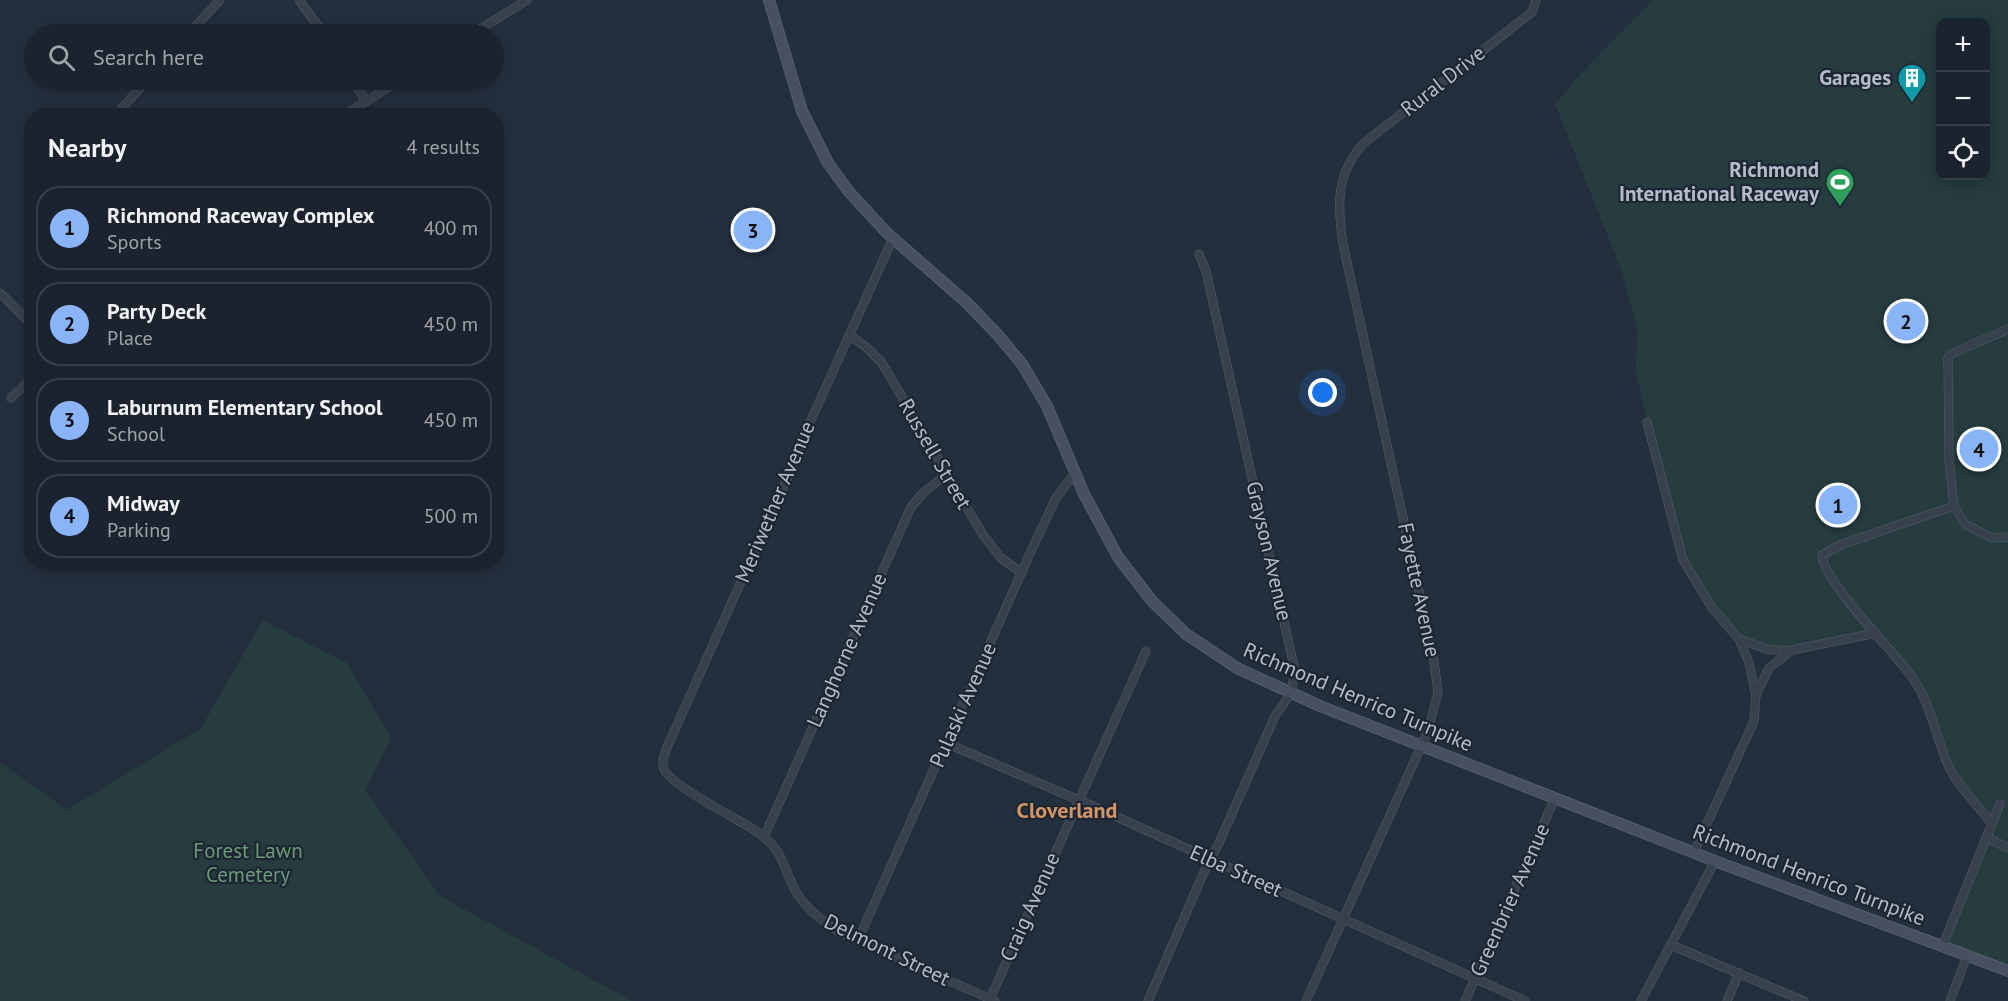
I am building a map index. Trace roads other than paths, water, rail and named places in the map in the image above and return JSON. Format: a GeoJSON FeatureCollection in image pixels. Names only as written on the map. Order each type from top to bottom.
{"type":"FeatureCollection","features":[{"type":"Feature","properties":{"kind":"main road","name":"Richmond Henrico Turnpike"},"geometry":{"type":"LineString","coordinates":[[769,0],[790,77],[804,117],[817,145],[840,180],[893,238],[966,302],[1022,364],[1047,406],[1084,494],[1118,557],[1152,601],[1186,634],[1221,659],[1266,683],[1715,861],[2008,971]]}},
{"type":"Feature","properties":{"kind":"street"},"geometry":{"type":"LineString","coordinates":[[197,24],[220,0]]}},
{"type":"Feature","properties":{"kind":"street"},"geometry":{"type":"LineString","coordinates":[[299,0],[317,24]]}},
{"type":"Feature","properties":{"kind":"street"},"geometry":{"type":"LineString","coordinates":[[488,24],[527,0]]}},
{"type":"Feature","properties":{"kind":"street","name":"Rural Drive"},"geometry":{"type":"LineString","coordinates":[[1350,160],[1364,142],[1532,12],[1536,2]]}},
{"type":"Feature","properties":{"kind":"street"},"geometry":{"type":"LineString","coordinates":[[122,108],[138,90]]}},
{"type":"Feature","properties":{"kind":"street"},"geometry":{"type":"LineString","coordinates":[[359,90],[366,101]]}},
{"type":"Feature","properties":{"kind":"street"},"geometry":{"type":"LineString","coordinates":[[355,108],[384,90]]}},
{"type":"Feature","properties":{"kind":"street","name":"Fayette Avenue"},"geometry":{"type":"LineString","coordinates":[[1306,1001],[1421,745],[1436,703],[1438,685],[1343,244],[1339,200],[1342,180],[1350,160]]}},
{"type":"Feature","properties":{"kind":"street","name":"Meriwether Avenue"},"geometry":{"type":"LineString","coordinates":[[663,768],[668,745],[893,238]]}},
{"type":"Feature","properties":{"kind":"street","name":"Grayson Avenue"},"geometry":{"type":"LineString","coordinates":[[1148,1001],[1275,716],[1291,693],[1295,671],[1206,271],[1199,254]]}},
{"type":"Feature","properties":{"kind":"street"},"geometry":{"type":"LineString","coordinates":[[0,293],[24,317]]}},
{"type":"Feature","properties":{"kind":"street"},"geometry":{"type":"LineString","coordinates":[[2008,329],[1952,354],[1948,358],[1949,460],[1954,506],[1965,524],[1992,538],[2008,537]]}},
{"type":"Feature","properties":{"kind":"street","name":"Russell Street"},"geometry":{"type":"LineString","coordinates":[[849,335],[866,347],[882,363],[994,552],[1022,573]]}},
{"type":"Feature","properties":{"kind":"street"},"geometry":{"type":"LineString","coordinates":[[11,398],[24,386]]}},
{"type":"Feature","properties":{"kind":"street"},"geometry":{"type":"LineString","coordinates":[[1647,422],[1683,560],[1712,608],[1739,639],[1749,663],[1756,695],[1754,721],[1694,852]]}},
{"type":"Feature","properties":{"kind":"street","name":"Pulaski Avenue"},"geometry":{"type":"LineString","coordinates":[[858,940],[1056,498],[1075,473]]}},
{"type":"Feature","properties":{"kind":"street","name":"Langhorne Avenue"},"geometry":{"type":"LineString","coordinates":[[764,837],[911,507],[924,492],[947,474]]}},
{"type":"Feature","properties":{"kind":"street"},"geometry":{"type":"LineString","coordinates":[[1954,506],[1840,545],[1821,555],[1830,576],[1918,686],[1955,777],[1992,824]]}},
{"type":"Feature","properties":{"kind":"street"},"geometry":{"type":"LineString","coordinates":[[1739,639],[1766,649],[1789,651],[1876,633]]}},
{"type":"Feature","properties":{"kind":"street","name":"Craig Avenue"},"geometry":{"type":"LineString","coordinates":[[992,1000],[1146,651]]}},
{"type":"Feature","properties":{"kind":"street"},"geometry":{"type":"LineString","coordinates":[[1756,695],[1769,668],[1789,651]]}},
{"type":"Feature","properties":{"kind":"street","name":"Elba Street"},"geometry":{"type":"LineString","coordinates":[[946,743],[1525,1001]]}},
{"type":"Feature","properties":{"kind":"street","name":"Delmont Street"},"geometry":{"type":"LineString","coordinates":[[663,768],[671,778],[764,837],[778,851],[795,889],[820,920],[839,932],[992,1000]]}},
{"type":"Feature","properties":{"kind":"street","name":"Greenbrier Avenue"},"geometry":{"type":"LineString","coordinates":[[1465,1001],[1556,798]]}},
{"type":"Feature","properties":{"kind":"street"},"geometry":{"type":"LineString","coordinates":[[1942,947],[2000,804]]}},
{"type":"Feature","properties":{"kind":"street"},"geometry":{"type":"LineString","coordinates":[[1986,837],[2008,848]]}},
{"type":"Feature","properties":{"kind":"street"},"geometry":{"type":"LineString","coordinates":[[1641,1001],[1715,861]]}},
{"type":"Feature","properties":{"kind":"street"},"geometry":{"type":"LineString","coordinates":[[1671,945],[1804,1001]]}},
{"type":"Feature","properties":{"kind":"street"},"geometry":{"type":"LineString","coordinates":[[1950,1001],[1967,956]]}},
{"type":"Feature","properties":{"kind":"street"},"geometry":{"type":"LineString","coordinates":[[1727,1001],[1739,973]]}},
{"type":"Feature","properties":{"kind":"place","name":"Garages"},"geometry":{"type":"Point","coordinates":[1912,104]}},
{"type":"Feature","properties":{"kind":"place","name":"Richmond International Raceway"},"geometry":{"type":"Point","coordinates":[1840,208]}},
{"type":"Feature","properties":{"kind":"place","name":"Laburnum Elementary School"},"geometry":{"type":"Point","coordinates":[753,230]}},
{"type":"Feature","properties":{"kind":"place","name":"Party Deck"},"geometry":{"type":"Point","coordinates":[1906,321]}},
{"type":"Feature","properties":{"kind":"place","name":"Midway"},"geometry":{"type":"Point","coordinates":[1979,449]}},
{"type":"Feature","properties":{"kind":"place","name":"Richmond Raceway Complex"},"geometry":{"type":"Point","coordinates":[1838,505]}},
{"type":"Feature","properties":{"kind":"district","name":"Cloverland"},"geometry":{"type":"Point","coordinates":[1067,810]}},
{"type":"Feature","properties":{"kind":"park label","name":"Forest Lawn Cemetery"},"geometry":{"type":"Point","coordinates":[248,863]}}]}
